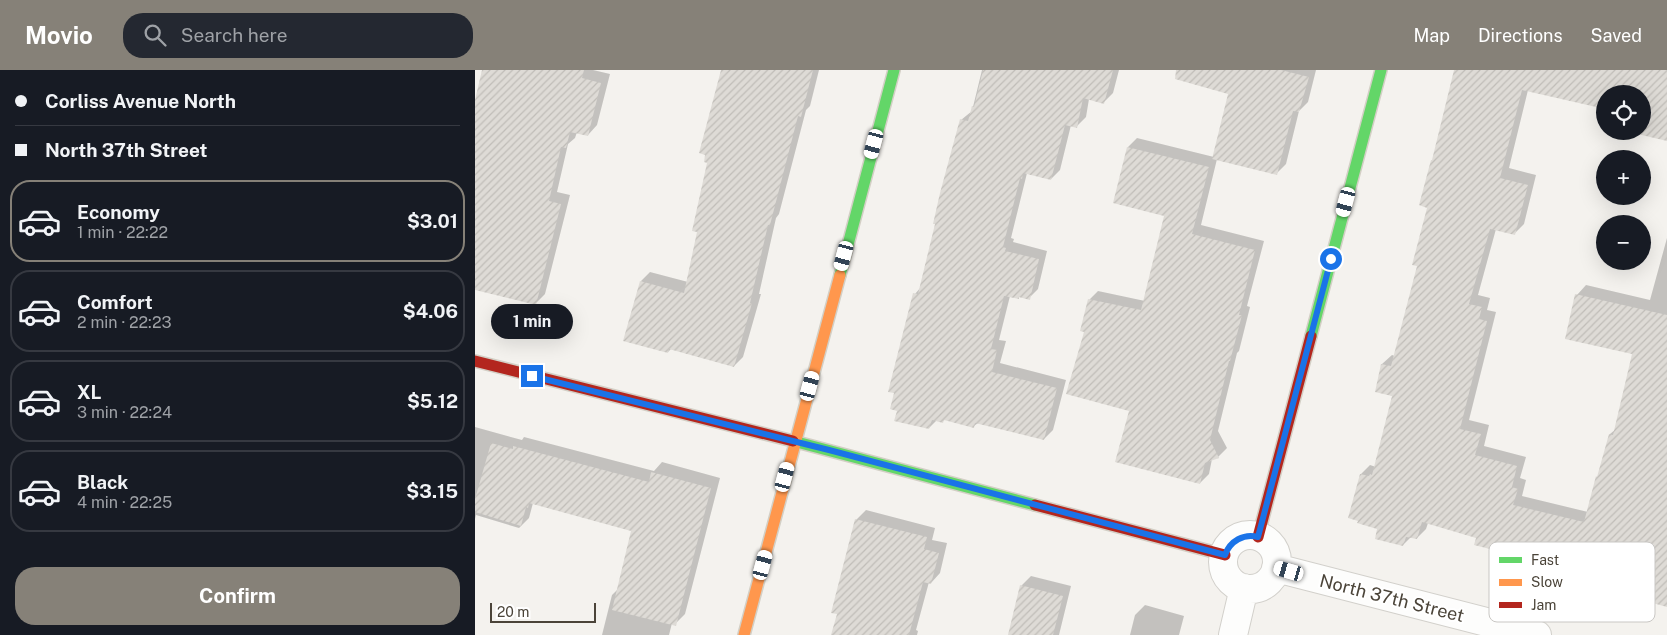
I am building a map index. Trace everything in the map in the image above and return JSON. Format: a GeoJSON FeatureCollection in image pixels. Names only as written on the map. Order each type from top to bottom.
{"type":"FeatureCollection","features":[{"type":"Feature","properties":{"kind":"street"},"geometry":{"type":"LineString","coordinates":[[744,635],[894,70]]}},
{"type":"Feature","properties":{"kind":"street"},"geometry":{"type":"LineString","coordinates":[[1258,537],[1381,70]]}},
{"type":"Feature","properties":{"kind":"street"},"geometry":{"type":"LineString","coordinates":[[475,361],[795,442],[1225,555]]}},
{"type":"Feature","properties":{"kind":"street"},"geometry":{"type":"LineString","coordinates":[[1247,536],[1258,537],[1265,540],[1276,554],[1276,568],[1270,580],[1263,586],[1244,588],[1232,581],[1227,574],[1224,567],[1225,555],[1231,544],[1238,538],[1247,536]]}},
{"type":"Feature","properties":{"kind":"street","name":"North 37th Street"},"geometry":{"type":"LineString","coordinates":[[1276,568],[1537,635]]}},
{"type":"Feature","properties":{"kind":"street"},"geometry":{"type":"LineString","coordinates":[[1233,635],[1244,588]]}},
{"type":"Feature","properties":{"kind":"building"},"geometry":{"type":"Polygon","coordinates":[[[482,70],[584,70],[582,78],[601,83],[588,136],[570,132],[566,148],[561,147],[549,201],[561,204],[536,305],[475,290],[475,100],[482,70]]]}},
{"type":"Feature","properties":{"kind":"building"},"geometry":{"type":"Polygon","coordinates":[[[721,70],[813,70],[801,117],[798,116],[770,225],[768,225],[750,303],[752,303],[734,367],[669,349],[668,353],[623,341],[640,281],[684,293],[697,232],[692,231],[707,163],[704,162],[705,155],[699,153],[721,70]]]}},
{"type":"Feature","properties":{"kind":"building"},"geometry":{"type":"Polygon","coordinates":[[[983,70],[1113,70],[1104,104],[1083,98],[1077,128],[1065,125],[1051,180],[1023,173],[1022,179],[1020,178],[1003,247],[1006,248],[1005,251],[1039,259],[1030,300],[1004,296],[991,349],[997,350],[992,372],[1057,388],[1044,440],[975,423],[974,428],[944,420],[943,423],[932,420],[929,429],[894,421],[897,411],[890,409],[894,393],[888,392],[913,293],[918,294],[935,224],[933,224],[940,193],[960,119],[968,121],[972,106],[974,107],[983,70]]]}},
{"type":"Feature","properties":{"kind":"building"},"geometry":{"type":"Polygon","coordinates":[[[1176,70],[1281,70],[1309,77],[1299,112],[1293,111],[1277,175],[1212,159],[1228,94],[1175,79],[1176,70]]]}},
{"type":"Feature","properties":{"kind":"building"},"geometry":{"type":"Polygon","coordinates":[[[1454,70],[1667,70],[1667,141],[1651,137],[1651,85],[1596,85],[1596,107],[1522,90],[1500,178],[1528,185],[1515,235],[1490,229],[1469,304],[1482,307],[1479,319],[1487,321],[1460,429],[1481,434],[1475,455],[1517,466],[1512,487],[1518,489],[1513,505],[1584,522],[1609,434],[1613,435],[1632,354],[1565,339],[1575,294],[1667,315],[1667,607],[1655,604],[1655,542],[1489,542],[1489,549],[1474,545],[1476,538],[1422,522],[1417,539],[1406,537],[1403,546],[1375,539],[1377,529],[1348,518],[1360,474],[1372,475],[1392,396],[1375,392],[1381,364],[1391,366],[1417,266],[1412,265],[1427,208],[1419,205],[1454,70]]]}},
{"type":"Feature","properties":{"kind":"building"},"geometry":{"type":"Polygon","coordinates":[[[1127,147],[1209,167],[1192,234],[1255,250],[1239,315],[1242,315],[1210,440],[1219,458],[1205,463],[1200,484],[1115,462],[1129,411],[1066,394],[1084,332],[1080,331],[1088,299],[1141,310],[1164,216],[1113,203],[1127,147]]]}},
{"type":"Feature","properties":{"kind":"building"},"geometry":{"type":"Polygon","coordinates":[[[491,443],[513,449],[513,446],[649,482],[651,472],[711,488],[676,626],[612,610],[631,531],[529,503],[528,508],[526,507],[521,526],[475,512],[475,499],[491,443]]]}},
{"type":"Feature","properties":{"kind":"building"},"geometry":{"type":"Polygon","coordinates":[[[855,519],[927,537],[924,549],[939,553],[931,584],[923,582],[909,635],[831,635],[837,614],[831,613],[855,519]]]}},
{"type":"Feature","properties":{"kind":"building"},"geometry":{"type":"Polygon","coordinates":[[[1020,585],[1063,596],[1053,635],[1008,635],[1020,585]]]}},
{"type":"Feature","properties":{"kind":"traffic: fast"},"geometry":{"type":"LineString","coordinates":[[840,275],[894,70]]}},
{"type":"Feature","properties":{"kind":"traffic: fast"},"geometry":{"type":"LineString","coordinates":[[1311,336],[1381,70]]}},
{"type":"Feature","properties":{"kind":"traffic: fast"},"geometry":{"type":"LineString","coordinates":[[793,441],[1035,505]]}},
{"type":"Feature","properties":{"kind":"traffic: slow"},"geometry":{"type":"LineString","coordinates":[[744,635],[840,275]]}},
{"type":"Feature","properties":{"kind":"traffic: jam"},"geometry":{"type":"LineString","coordinates":[[1258,537],[1311,336]]}},
{"type":"Feature","properties":{"kind":"traffic: jam"},"geometry":{"type":"LineString","coordinates":[[475,361],[793,441]]}},
{"type":"Feature","properties":{"kind":"traffic: jam"},"geometry":{"type":"LineString","coordinates":[[1035,505],[1225,555]]}},
{"type":"Feature","properties":{"kind":"route"},"geometry":{"type":"LineString","coordinates":[[532,376],[829,450],[1225,555],[1226,550],[1238,538],[1247,536],[1258,537],[1331,259]]}}]}
